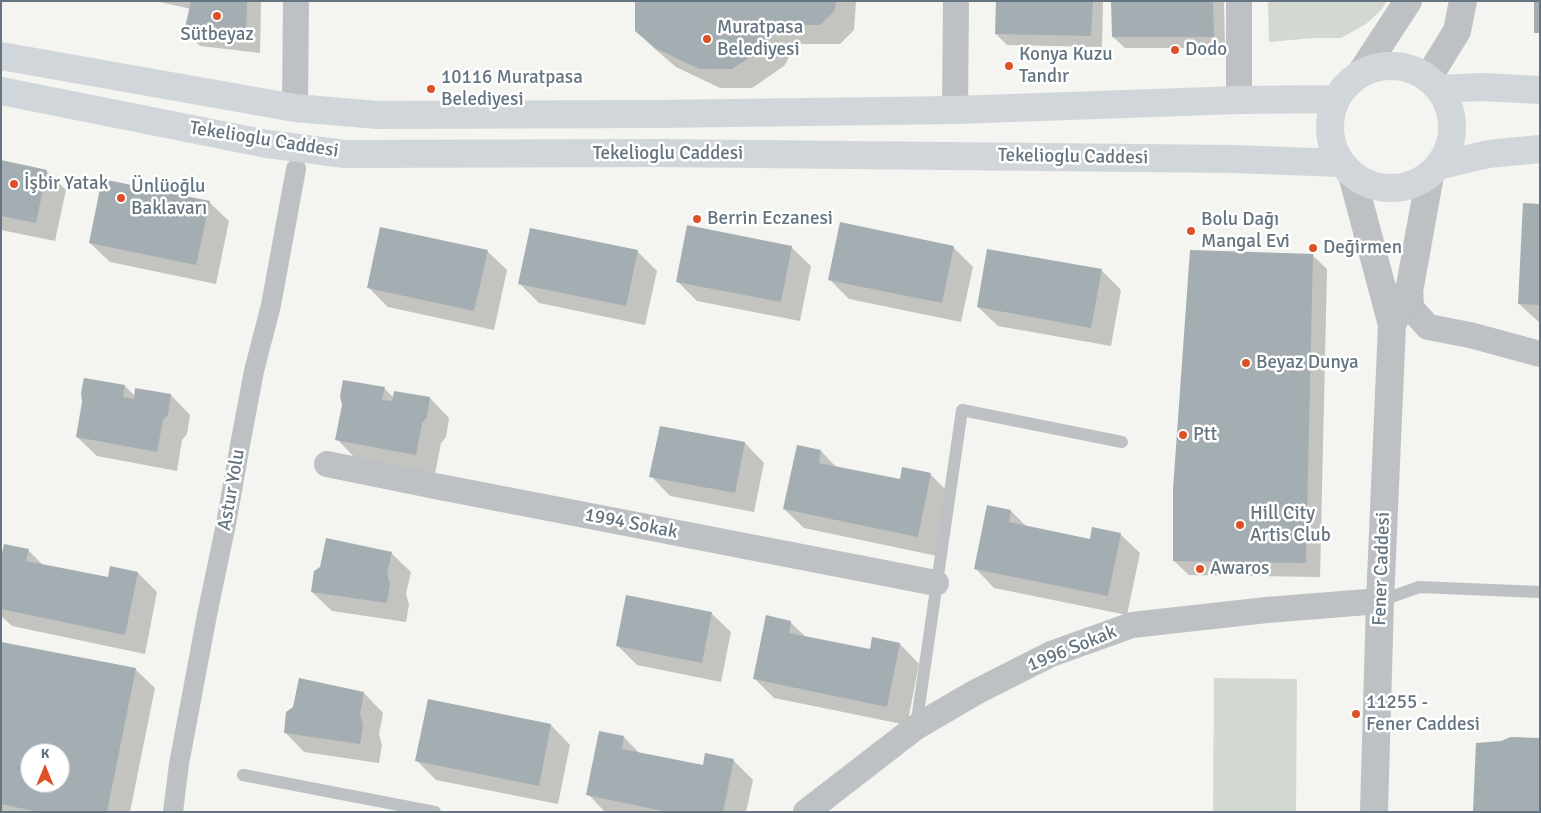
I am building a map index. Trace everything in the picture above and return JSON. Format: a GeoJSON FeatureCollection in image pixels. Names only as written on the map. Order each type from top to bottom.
{"type":"FeatureCollection","features":[{"type":"Feature","properties":{"kind":"main road","name":"Tekelioglu Caddesi"},"geometry":{"type":"LineString","coordinates":[[1,56],[294,108],[378,115],[955,110],[1239,100],[1336,99]]}},
{"type":"Feature","properties":{"kind":"main road"},"geometry":{"type":"LineString","coordinates":[[1434,170],[1447,152],[1452,136],[1452,119],[1448,103],[1434,83],[1413,70],[1396,66],[1377,67],[1361,73],[1346,84],[1336,99],[1330,114],[1329,131],[1333,148],[1346,169],[1370,185],[1391,188],[1412,185],[1434,170],[1488,154],[1540,149]]}},
{"type":"Feature","properties":{"kind":"main road"},"geometry":{"type":"LineString","coordinates":[[1434,83],[1540,90]]}},
{"type":"Feature","properties":{"kind":"main road","name":"Tekelioglu Caddesi"},"geometry":{"type":"LineString","coordinates":[[1,91],[267,144],[345,154],[678,154],[1234,159],[1346,169]]}},
{"type":"Feature","properties":{"kind":"street"},"geometry":{"type":"LineString","coordinates":[[294,108],[296,1]]}},
{"type":"Feature","properties":{"kind":"street"},"geometry":{"type":"LineString","coordinates":[[955,110],[956,1]]}},
{"type":"Feature","properties":{"kind":"street"},"geometry":{"type":"LineString","coordinates":[[1238,1],[1239,100]]}},
{"type":"Feature","properties":{"kind":"street"},"geometry":{"type":"LineString","coordinates":[[1361,73],[1408,1]]}},
{"type":"Feature","properties":{"kind":"street"},"geometry":{"type":"LineString","coordinates":[[1434,83],[1457,31],[1462,1]]}},
{"type":"Feature","properties":{"kind":"street","name":"Astur Yolu"},"geometry":{"type":"LineString","coordinates":[[173,812],[179,764],[207,615],[254,371],[271,305],[296,169]]}},
{"type":"Feature","properties":{"kind":"street"},"geometry":{"type":"LineString","coordinates":[[1346,169],[1392,325]]}},
{"type":"Feature","properties":{"kind":"street"},"geometry":{"type":"LineString","coordinates":[[1392,325],[1410,286],[1434,170]]}},
{"type":"Feature","properties":{"kind":"street"},"geometry":{"type":"LineString","coordinates":[[1410,286],[1412,308],[1428,327],[1470,335],[1540,354]]}},
{"type":"Feature","properties":{"kind":"street","name":"Fener Caddesi"},"geometry":{"type":"LineString","coordinates":[[1374,812],[1380,601],[1392,325]]}},
{"type":"Feature","properties":{"kind":"street","name":"1994 Sokak"},"geometry":{"type":"LineString","coordinates":[[327,464],[936,583]]}},
{"type":"Feature","properties":{"kind":"street","name":"1996 Sokak"},"geometry":{"type":"LineString","coordinates":[[806,812],[916,727],[976,692],[1051,654],[1132,625],[1267,610],[1380,601]]}},
{"type":"Feature","properties":{"kind":"lane"},"geometry":{"type":"LineString","coordinates":[[916,727],[962,410],[1122,442]]}},
{"type":"Feature","properties":{"kind":"lane"},"geometry":{"type":"LineString","coordinates":[[1380,601],[1419,587],[1540,592]]}},
{"type":"Feature","properties":{"kind":"lane"},"geometry":{"type":"LineString","coordinates":[[244,775],[435,812]]}},
{"type":"Feature","properties":{"kind":"shaded area"},"geometry":{"type":"Polygon","coordinates":[[[1268,1],[1387,1],[1382,9],[1366,24],[1341,38],[1313,38],[1269,42],[1268,1]]]}},
{"type":"Feature","properties":{"kind":"shaded area"},"geometry":{"type":"Polygon","coordinates":[[[1214,678],[1297,679],[1296,812],[1213,812],[1214,678]]]}},
{"type":"Feature","properties":{"kind":"building","name":"Sütbeyaz"},"geometry":{"type":"Polygon","coordinates":[[[191,1],[247,1],[246,39],[184,32],[191,1]]]}},
{"type":"Feature","properties":{"kind":"building","name":"Muratpasa Belediyesi"},"geometry":{"type":"Polygon","coordinates":[[[635,1],[836,1],[835,10],[820,25],[777,25],[765,47],[732,69],[699,69],[655,48],[635,31],[635,1]]]}},
{"type":"Feature","properties":{"kind":"building"},"geometry":{"type":"Polygon","coordinates":[[[996,1],[1093,1],[1091,36],[995,34],[996,1]]]}},
{"type":"Feature","properties":{"kind":"building"},"geometry":{"type":"Polygon","coordinates":[[[1111,1],[1213,1],[1214,37],[1112,37],[1111,1]]]}},
{"type":"Feature","properties":{"kind":"building"},"geometry":{"type":"Polygon","coordinates":[[[1534,1],[1540,1],[1540,33],[1534,33],[1534,1]]]}},
{"type":"Feature","properties":{"kind":"building"},"geometry":{"type":"Polygon","coordinates":[[[1,160],[47,170],[36,223],[1,216],[1,160]]]}},
{"type":"Feature","properties":{"kind":"building"},"geometry":{"type":"Polygon","coordinates":[[[102,179],[210,201],[196,265],[89,243],[102,179]]]}},
{"type":"Feature","properties":{"kind":"building"},"geometry":{"type":"Polygon","coordinates":[[[1523,203],[1540,204],[1540,305],[1518,304],[1523,203]]]}},
{"type":"Feature","properties":{"kind":"building"},"geometry":{"type":"Polygon","coordinates":[[[840,222],[954,246],[942,303],[828,280],[840,222]]]}},
{"type":"Feature","properties":{"kind":"building"},"geometry":{"type":"Polygon","coordinates":[[[687,225],[792,246],[781,302],[676,282],[687,225]]]}},
{"type":"Feature","properties":{"kind":"building"},"geometry":{"type":"Polygon","coordinates":[[[380,227],[488,250],[474,311],[367,288],[380,227]]]}},
{"type":"Feature","properties":{"kind":"building"},"geometry":{"type":"Polygon","coordinates":[[[530,228],[638,250],[626,306],[518,284],[530,228]]]}},
{"type":"Feature","properties":{"kind":"building"},"geometry":{"type":"Polygon","coordinates":[[[987,249],[1102,269],[1091,328],[977,307],[987,249]]]}},
{"type":"Feature","properties":{"kind":"building","name":"Beyaz Dunya"},"geometry":{"type":"Polygon","coordinates":[[[1190,250],[1313,254],[1306,563],[1173,561],[1173,489],[1190,250]]]}},
{"type":"Feature","properties":{"kind":"building"},"geometry":{"type":"Polygon","coordinates":[[[84,378],[125,385],[123,397],[134,399],[135,388],[171,394],[168,415],[163,420],[157,452],[76,437],[84,378]]]}},
{"type":"Feature","properties":{"kind":"building"},"geometry":{"type":"Polygon","coordinates":[[[343,380],[385,387],[382,400],[392,401],[394,391],[430,397],[427,417],[422,423],[416,455],[335,440],[342,405],[340,396],[343,380]]]}},
{"type":"Feature","properties":{"kind":"building"},"geometry":{"type":"Polygon","coordinates":[[[660,426],[745,442],[735,493],[649,477],[660,426]]]}},
{"type":"Feature","properties":{"kind":"building"},"geometry":{"type":"Polygon","coordinates":[[[797,445],[821,450],[819,463],[900,479],[902,467],[931,473],[918,537],[783,509],[797,445]]]}},
{"type":"Feature","properties":{"kind":"building"},"geometry":{"type":"Polygon","coordinates":[[[987,505],[1011,510],[1009,522],[1090,539],[1092,527],[1121,533],[1108,596],[974,569],[987,505]]]}},
{"type":"Feature","properties":{"kind":"building"},"geometry":{"type":"Polygon","coordinates":[[[326,538],[392,552],[387,573],[390,584],[387,603],[311,592],[314,571],[320,567],[326,538]]]}},
{"type":"Feature","properties":{"kind":"building"},"geometry":{"type":"Polygon","coordinates":[[[4,544],[29,549],[26,561],[108,577],[110,566],[138,572],[125,635],[1,609],[1,558],[4,544]]]}},
{"type":"Feature","properties":{"kind":"building"},"geometry":{"type":"Polygon","coordinates":[[[626,595],[712,612],[702,663],[616,646],[626,595]]]}},
{"type":"Feature","properties":{"kind":"building"},"geometry":{"type":"Polygon","coordinates":[[[766,615],[791,621],[789,633],[870,649],[872,637],[900,643],[887,707],[753,679],[766,615]]]}},
{"type":"Feature","properties":{"kind":"building"},"geometry":{"type":"Polygon","coordinates":[[[1,642],[136,668],[107,812],[39,812],[1,804],[1,642]]]}},
{"type":"Feature","properties":{"kind":"building"},"geometry":{"type":"Polygon","coordinates":[[[299,678],[364,692],[360,714],[363,725],[360,744],[284,733],[286,712],[293,707],[299,678]]]}},
{"type":"Feature","properties":{"kind":"building"},"geometry":{"type":"Polygon","coordinates":[[[428,699],[551,724],[539,786],[415,761],[428,699]]]}},
{"type":"Feature","properties":{"kind":"building"},"geometry":{"type":"Polygon","coordinates":[[[599,731],[624,736],[622,749],[703,765],[705,753],[734,759],[723,812],[668,812],[586,795],[599,731]]]}},
{"type":"Feature","properties":{"kind":"building"},"geometry":{"type":"Polygon","coordinates":[[[1511,737],[1540,738],[1540,812],[1473,812],[1476,743],[1501,741],[1511,737]]]}},
{"type":"Feature","properties":{"kind":"place","name":"Sütbeyaz"},"geometry":{"type":"Point","coordinates":[217,16]}},
{"type":"Feature","properties":{"kind":"place","name":"Muratpasa Belediyesi"},"geometry":{"type":"Point","coordinates":[707,39]}},
{"type":"Feature","properties":{"kind":"place","name":"Dodo"},"geometry":{"type":"Point","coordinates":[1175,50]}},
{"type":"Feature","properties":{"kind":"place","name":"Konya Kuzu Tandır"},"geometry":{"type":"Point","coordinates":[1009,66]}},
{"type":"Feature","properties":{"kind":"place","name":"10116 Muratpasa Belediyesi"},"geometry":{"type":"Point","coordinates":[431,89]}},
{"type":"Feature","properties":{"kind":"place","name":"İşbir Yatak"},"geometry":{"type":"Point","coordinates":[14,184]}},
{"type":"Feature","properties":{"kind":"place","name":"Ünlüoğlu Baklavarı"},"geometry":{"type":"Point","coordinates":[121,198]}},
{"type":"Feature","properties":{"kind":"place","name":"Berrin Eczanesi"},"geometry":{"type":"Point","coordinates":[697,219]}},
{"type":"Feature","properties":{"kind":"place","name":"Bolu Dağı Mangal Evi"},"geometry":{"type":"Point","coordinates":[1191,231]}},
{"type":"Feature","properties":{"kind":"place","name":"Değirmen"},"geometry":{"type":"Point","coordinates":[1313,248]}},
{"type":"Feature","properties":{"kind":"place","name":"Beyaz Dunya"},"geometry":{"type":"Point","coordinates":[1246,363]}},
{"type":"Feature","properties":{"kind":"place","name":"Ptt"},"geometry":{"type":"Point","coordinates":[1183,435]}},
{"type":"Feature","properties":{"kind":"place","name":"Hill City Artis Club"},"geometry":{"type":"Point","coordinates":[1240,525]}},
{"type":"Feature","properties":{"kind":"place","name":"Awaros"},"geometry":{"type":"Point","coordinates":[1200,569]}},
{"type":"Feature","properties":{"kind":"place","name":"11255 - Fener Caddesi"},"geometry":{"type":"Point","coordinates":[1356,714]}}]}
